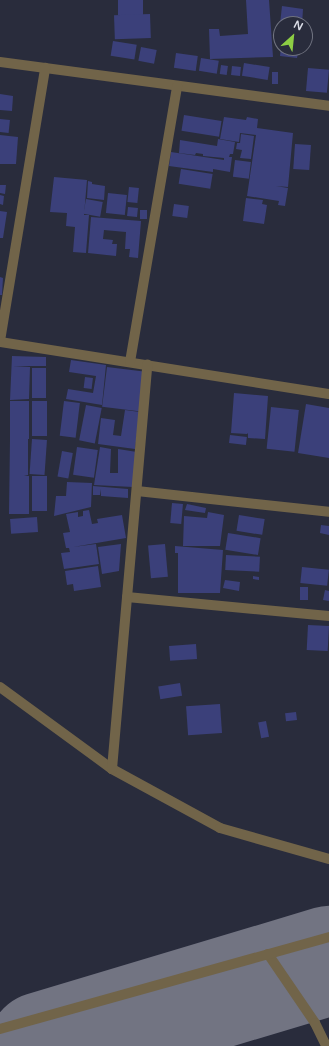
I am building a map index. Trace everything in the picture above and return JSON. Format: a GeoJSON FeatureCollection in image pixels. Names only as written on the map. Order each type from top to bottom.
{"type":"FeatureCollection","features":[{"type":"Feature","properties":{"kind":"street"},"geometry":{"type":"LineString","coordinates":[[0,62],[329,106]]}},
{"type":"Feature","properties":{"kind":"street"},"geometry":{"type":"LineString","coordinates":[[45,68],[0,341],[329,394]]}},
{"type":"Feature","properties":{"kind":"street"},"geometry":{"type":"LineString","coordinates":[[130,362],[177,86]]}},
{"type":"Feature","properties":{"kind":"street"},"geometry":{"type":"LineString","coordinates":[[112,769],[147,365]]}},
{"type":"Feature","properties":{"kind":"street"},"geometry":{"type":"LineString","coordinates":[[137,491],[329,512]]}},
{"type":"Feature","properties":{"kind":"street"},"geometry":{"type":"LineString","coordinates":[[127,597],[329,616]]}},
{"type":"Feature","properties":{"kind":"street"},"geometry":{"type":"LineString","coordinates":[[0,687],[112,769],[220,828],[329,859]]}},
{"type":"Feature","properties":{"kind":"street"},"geometry":{"type":"LineString","coordinates":[[0,1029],[329,937]]}},
{"type":"Feature","properties":{"kind":"street"},"geometry":{"type":"LineString","coordinates":[[268,954],[314,1023],[326,1046]]}},
{"type":"Feature","properties":{"kind":"building"},"geometry":{"type":"Polygon","coordinates":[[[118,0],[143,0],[143,15],[118,15],[118,0]]]}},
{"type":"Feature","properties":{"kind":"building"},"geometry":{"type":"Polygon","coordinates":[[[246,0],[269,0],[273,57],[210,59],[209,29],[219,29],[220,36],[248,34],[246,0]]]}},
{"type":"Feature","properties":{"kind":"building"},"geometry":{"type":"Polygon","coordinates":[[[282,6],[303,9],[303,16],[281,16],[282,6]]]}},
{"type":"Feature","properties":{"kind":"building"},"geometry":{"type":"Polygon","coordinates":[[[150,14],[151,38],[115,39],[114,15],[150,14]]]}},
{"type":"Feature","properties":{"kind":"building"},"geometry":{"type":"Polygon","coordinates":[[[113,41],[137,45],[134,60],[111,56],[113,41]]]}},
{"type":"Feature","properties":{"kind":"building"},"geometry":{"type":"Polygon","coordinates":[[[141,47],[157,50],[154,64],[138,61],[141,47]]]}},
{"type":"Feature","properties":{"kind":"building"},"geometry":{"type":"Polygon","coordinates":[[[176,53],[198,56],[196,71],[174,68],[176,53]]]}},
{"type":"Feature","properties":{"kind":"building"},"geometry":{"type":"Polygon","coordinates":[[[280,56],[297,56],[297,58],[280,56]]]}},
{"type":"Feature","properties":{"kind":"building"},"geometry":{"type":"Polygon","coordinates":[[[201,58],[219,61],[217,74],[199,71],[201,58]]]}},
{"type":"Feature","properties":{"kind":"building"},"geometry":{"type":"Polygon","coordinates":[[[244,63],[270,67],[268,80],[242,76],[244,63]]]}},
{"type":"Feature","properties":{"kind":"building"},"geometry":{"type":"Polygon","coordinates":[[[221,65],[228,66],[227,75],[220,74],[221,65]]]}},
{"type":"Feature","properties":{"kind":"building"},"geometry":{"type":"Polygon","coordinates":[[[232,66],[241,67],[240,76],[231,75],[232,66]]]}},
{"type":"Feature","properties":{"kind":"building"},"geometry":{"type":"Polygon","coordinates":[[[308,68],[329,70],[327,93],[306,91],[308,68]]]}},
{"type":"Feature","properties":{"kind":"building"},"geometry":{"type":"Polygon","coordinates":[[[272,72],[278,72],[278,84],[272,84],[272,72]]]}},
{"type":"Feature","properties":{"kind":"building"},"geometry":{"type":"Polygon","coordinates":[[[0,94],[13,96],[12,111],[0,110],[0,94]]]}},
{"type":"Feature","properties":{"kind":"building"},"geometry":{"type":"Polygon","coordinates":[[[184,115],[222,121],[219,137],[181,131],[184,115]]]}},
{"type":"Feature","properties":{"kind":"building"},"geometry":{"type":"Polygon","coordinates":[[[224,117],[246,120],[247,117],[258,119],[257,128],[293,133],[288,187],[276,186],[288,188],[285,206],[278,205],[279,201],[247,196],[256,135],[240,133],[239,142],[220,139],[224,117]]]}},
{"type":"Feature","properties":{"kind":"building"},"geometry":{"type":"Polygon","coordinates":[[[0,119],[10,120],[9,133],[0,132],[0,119]]]}},
{"type":"Feature","properties":{"kind":"building"},"geometry":{"type":"Polygon","coordinates":[[[241,134],[254,136],[251,159],[240,158],[242,150],[236,149],[237,143],[240,143],[241,134]]]}},
{"type":"Feature","properties":{"kind":"building"},"geometry":{"type":"Polygon","coordinates":[[[0,135],[18,137],[16,164],[0,164],[0,135]]]}},
{"type":"Feature","properties":{"kind":"building"},"geometry":{"type":"Polygon","coordinates":[[[218,139],[235,142],[233,154],[230,154],[229,157],[232,157],[230,172],[213,169],[213,172],[169,166],[171,152],[224,160],[224,158],[203,156],[203,154],[196,153],[195,155],[179,153],[180,140],[217,146],[218,139]]]}},
{"type":"Feature","properties":{"kind":"building"},"geometry":{"type":"Polygon","coordinates":[[[295,144],[311,145],[309,170],[293,169],[295,144]]]}},
{"type":"Feature","properties":{"kind":"building"},"geometry":{"type":"Polygon","coordinates":[[[235,160],[251,162],[249,179],[233,177],[235,160]]]}},
{"type":"Feature","properties":{"kind":"building"},"geometry":{"type":"Polygon","coordinates":[[[181,169],[213,174],[210,189],[179,184],[181,169]]]}},
{"type":"Feature","properties":{"kind":"building"},"geometry":{"type":"Polygon","coordinates":[[[54,177],[87,180],[84,215],[89,215],[86,253],[73,252],[75,227],[66,226],[67,213],[50,212],[54,177]]]}},
{"type":"Feature","properties":{"kind":"building"},"geometry":{"type":"Polygon","coordinates":[[[88,181],[92,182],[92,184],[105,186],[104,200],[87,198],[88,181]]]}},
{"type":"Feature","properties":{"kind":"building"},"geometry":{"type":"Polygon","coordinates":[[[0,185],[6,185],[5,194],[0,193],[0,185]]]}},
{"type":"Feature","properties":{"kind":"building"},"geometry":{"type":"Polygon","coordinates":[[[129,187],[139,188],[137,203],[127,202],[129,187]]]}},
{"type":"Feature","properties":{"kind":"building"},"geometry":{"type":"Polygon","coordinates":[[[108,193],[127,195],[125,215],[106,213],[108,193]]]}},
{"type":"Feature","properties":{"kind":"building"},"geometry":{"type":"Polygon","coordinates":[[[0,195],[4,196],[3,205],[0,204],[0,195]]]}},
{"type":"Feature","properties":{"kind":"building"},"geometry":{"type":"Polygon","coordinates":[[[246,198],[263,200],[262,204],[267,205],[264,224],[243,221],[246,198]]]}},
{"type":"Feature","properties":{"kind":"building"},"geometry":{"type":"Polygon","coordinates":[[[86,199],[103,202],[100,217],[83,214],[86,199]]]}},
{"type":"Feature","properties":{"kind":"building"},"geometry":{"type":"Polygon","coordinates":[[[174,204],[189,206],[187,218],[172,216],[174,204]]]}},
{"type":"Feature","properties":{"kind":"building"},"geometry":{"type":"Polygon","coordinates":[[[128,207],[138,208],[137,217],[127,216],[128,207]]]}},
{"type":"Feature","properties":{"kind":"building"},"geometry":{"type":"Polygon","coordinates":[[[140,210],[147,210],[147,219],[140,219],[140,210]]]}},
{"type":"Feature","properties":{"kind":"building"},"geometry":{"type":"Polygon","coordinates":[[[0,211],[7,212],[3,238],[0,238],[0,211]]]}},
{"type":"Feature","properties":{"kind":"building"},"geometry":{"type":"Polygon","coordinates":[[[91,217],[141,221],[138,258],[129,257],[130,249],[125,249],[126,232],[104,230],[103,239],[113,240],[112,244],[117,244],[116,256],[88,253],[91,217]]]}},
{"type":"Feature","properties":{"kind":"building"},"geometry":{"type":"Polygon","coordinates":[[[0,277],[3,278],[2,295],[0,295],[0,277]]]}},
{"type":"Feature","properties":{"kind":"building"},"geometry":{"type":"Polygon","coordinates":[[[12,356],[46,357],[46,366],[13,366],[30,367],[29,399],[10,400],[12,356]]]}},
{"type":"Feature","properties":{"kind":"building"},"geometry":{"type":"Polygon","coordinates":[[[71,360],[106,365],[102,405],[66,399],[68,389],[93,393],[96,376],[69,372],[71,360]]]}},
{"type":"Feature","properties":{"kind":"building"},"geometry":{"type":"Polygon","coordinates":[[[107,367],[146,372],[141,411],[102,407],[107,367]]]}},
{"type":"Feature","properties":{"kind":"building"},"geometry":{"type":"Polygon","coordinates":[[[32,368],[46,368],[46,398],[32,398],[32,368]]]}},
{"type":"Feature","properties":{"kind":"building"},"geometry":{"type":"Polygon","coordinates":[[[85,377],[93,378],[92,389],[84,388],[85,377]]]}},
{"type":"Feature","properties":{"kind":"building"},"geometry":{"type":"Polygon","coordinates":[[[234,393],[268,396],[265,439],[248,438],[248,433],[231,433],[234,393]]]}},
{"type":"Feature","properties":{"kind":"building"},"geometry":{"type":"Polygon","coordinates":[[[10,401],[29,401],[29,439],[10,439],[10,401]]]}},
{"type":"Feature","properties":{"kind":"building"},"geometry":{"type":"Polygon","coordinates":[[[32,401],[47,401],[47,436],[32,436],[32,401]]]}},
{"type":"Feature","properties":{"kind":"building"},"geometry":{"type":"Polygon","coordinates":[[[64,401],[80,403],[76,438],[60,436],[64,401]]]}},
{"type":"Feature","properties":{"kind":"building"},"geometry":{"type":"Polygon","coordinates":[[[306,404],[329,408],[329,458],[298,453],[306,404]]]}},
{"type":"Feature","properties":{"kind":"building"},"geometry":{"type":"Polygon","coordinates":[[[86,405],[102,408],[95,443],[79,440],[86,405]]]}},
{"type":"Feature","properties":{"kind":"building"},"geometry":{"type":"Polygon","coordinates":[[[271,407],[299,410],[294,452],[267,449],[271,407]]]}},
{"type":"Feature","properties":{"kind":"building"},"geometry":{"type":"Polygon","coordinates":[[[125,410],[140,412],[135,449],[98,444],[101,418],[115,420],[113,435],[121,436],[125,410]]]}},
{"type":"Feature","properties":{"kind":"building"},"geometry":{"type":"Polygon","coordinates":[[[230,435],[247,437],[246,445],[229,443],[230,435]]]}},
{"type":"Feature","properties":{"kind":"building"},"geometry":{"type":"Polygon","coordinates":[[[10,439],[28,439],[28,475],[24,476],[29,476],[29,514],[9,514],[10,439]]]}},
{"type":"Feature","properties":{"kind":"building"},"geometry":{"type":"Polygon","coordinates":[[[32,439],[47,440],[45,475],[30,474],[32,439]]]}},
{"type":"Feature","properties":{"kind":"building"},"geometry":{"type":"Polygon","coordinates":[[[77,447],[98,450],[94,478],[73,475],[77,447]]]}},
{"type":"Feature","properties":{"kind":"building"},"geometry":{"type":"Polygon","coordinates":[[[100,447],[111,449],[110,473],[118,473],[118,449],[137,452],[133,487],[94,485],[100,447]]]}},
{"type":"Feature","properties":{"kind":"building"},"geometry":{"type":"Polygon","coordinates":[[[62,451],[73,453],[68,479],[57,477],[62,451]]]}},
{"type":"Feature","properties":{"kind":"building"},"geometry":{"type":"Polygon","coordinates":[[[32,476],[47,476],[47,511],[32,511],[32,476]]]}},
{"type":"Feature","properties":{"kind":"building"},"geometry":{"type":"Polygon","coordinates":[[[67,482],[92,483],[91,507],[54,516],[56,496],[66,496],[67,482]]]}},
{"type":"Feature","properties":{"kind":"building"},"geometry":{"type":"Polygon","coordinates":[[[93,486],[128,489],[128,498],[101,496],[101,489],[100,495],[93,495],[93,486]]]}},
{"type":"Feature","properties":{"kind":"building"},"geometry":{"type":"Polygon","coordinates":[[[172,503],[183,504],[181,524],[170,523],[172,503]]]}},
{"type":"Feature","properties":{"kind":"building"},"geometry":{"type":"Polygon","coordinates":[[[187,504],[206,508],[205,513],[185,510],[187,504]]]}},
{"type":"Feature","properties":{"kind":"building"},"geometry":{"type":"Polygon","coordinates":[[[89,510],[92,524],[98,523],[97,519],[122,515],[126,538],[73,547],[96,544],[99,564],[64,569],[61,553],[70,552],[69,548],[66,548],[63,533],[70,532],[66,514],[78,512],[78,517],[83,516],[83,511],[89,510]]]}},
{"type":"Feature","properties":{"kind":"building"},"geometry":{"type":"Polygon","coordinates":[[[208,512],[224,515],[220,546],[183,546],[184,516],[207,518],[208,512]]]}},
{"type":"Feature","properties":{"kind":"building"},"geometry":{"type":"Polygon","coordinates":[[[239,515],[265,519],[262,535],[236,531],[239,515]]]}},
{"type":"Feature","properties":{"kind":"building"},"geometry":{"type":"Polygon","coordinates":[[[37,517],[38,532],[11,534],[10,519],[37,517]]]}},
{"type":"Feature","properties":{"kind":"building"},"geometry":{"type":"Polygon","coordinates":[[[321,525],[329,526],[329,535],[320,533],[321,525]]]}},
{"type":"Feature","properties":{"kind":"building"},"geometry":{"type":"Polygon","coordinates":[[[228,533],[261,538],[258,555],[225,550],[228,533]]]}},
{"type":"Feature","properties":{"kind":"building"},"geometry":{"type":"Polygon","coordinates":[[[121,544],[119,571],[102,574],[98,547],[121,544]]]}},
{"type":"Feature","properties":{"kind":"building"},"geometry":{"type":"Polygon","coordinates":[[[165,544],[168,577],[151,578],[148,545],[165,544]]]}},
{"type":"Feature","properties":{"kind":"building"},"geometry":{"type":"Polygon","coordinates":[[[175,546],[223,550],[220,593],[178,593],[178,553],[175,553],[175,546]]]}},
{"type":"Feature","properties":{"kind":"building"},"geometry":{"type":"Polygon","coordinates":[[[226,555],[260,557],[259,572],[225,570],[226,555]]]}},
{"type":"Feature","properties":{"kind":"building"},"geometry":{"type":"Polygon","coordinates":[[[98,566],[101,587],[74,591],[73,584],[67,585],[65,571],[98,566]]]}},
{"type":"Feature","properties":{"kind":"building"},"geometry":{"type":"Polygon","coordinates":[[[302,567],[329,570],[327,586],[300,583],[302,567]]]}},
{"type":"Feature","properties":{"kind":"building"},"geometry":{"type":"Polygon","coordinates":[[[253,576],[259,577],[259,580],[253,579],[253,576]]]}},
{"type":"Feature","properties":{"kind":"building"},"geometry":{"type":"Polygon","coordinates":[[[225,580],[240,582],[239,591],[223,588],[225,580]]]}},
{"type":"Feature","properties":{"kind":"building"},"geometry":{"type":"Polygon","coordinates":[[[300,587],[308,587],[308,600],[300,600],[300,587]]]}},
{"type":"Feature","properties":{"kind":"building"},"geometry":{"type":"Polygon","coordinates":[[[325,590],[329,591],[329,601],[323,600],[325,590]]]}},
{"type":"Feature","properties":{"kind":"building"},"geometry":{"type":"Polygon","coordinates":[[[308,625],[329,626],[328,651],[307,650],[308,625]]]}},
{"type":"Feature","properties":{"kind":"building"},"geometry":{"type":"Polygon","coordinates":[[[196,644],[197,659],[170,661],[169,646],[196,644]]]}},
{"type":"Feature","properties":{"kind":"building"},"geometry":{"type":"Polygon","coordinates":[[[180,683],[182,696],[160,699],[158,686],[180,683]]]}},
{"type":"Feature","properties":{"kind":"building"},"geometry":{"type":"Polygon","coordinates":[[[220,704],[222,733],[188,735],[186,706],[220,704]]]}},
{"type":"Feature","properties":{"kind":"building"},"geometry":{"type":"Polygon","coordinates":[[[296,712],[297,720],[286,721],[285,713],[296,712]]]}},
{"type":"Feature","properties":{"kind":"building"},"geometry":{"type":"Polygon","coordinates":[[[266,721],[269,737],[261,738],[258,723],[266,721]]]}},
{"type":"Feature","properties":{"kind":"runway"},"geometry":{"type":"LineString","coordinates":[[42,1046],[329,960]]}}]}
